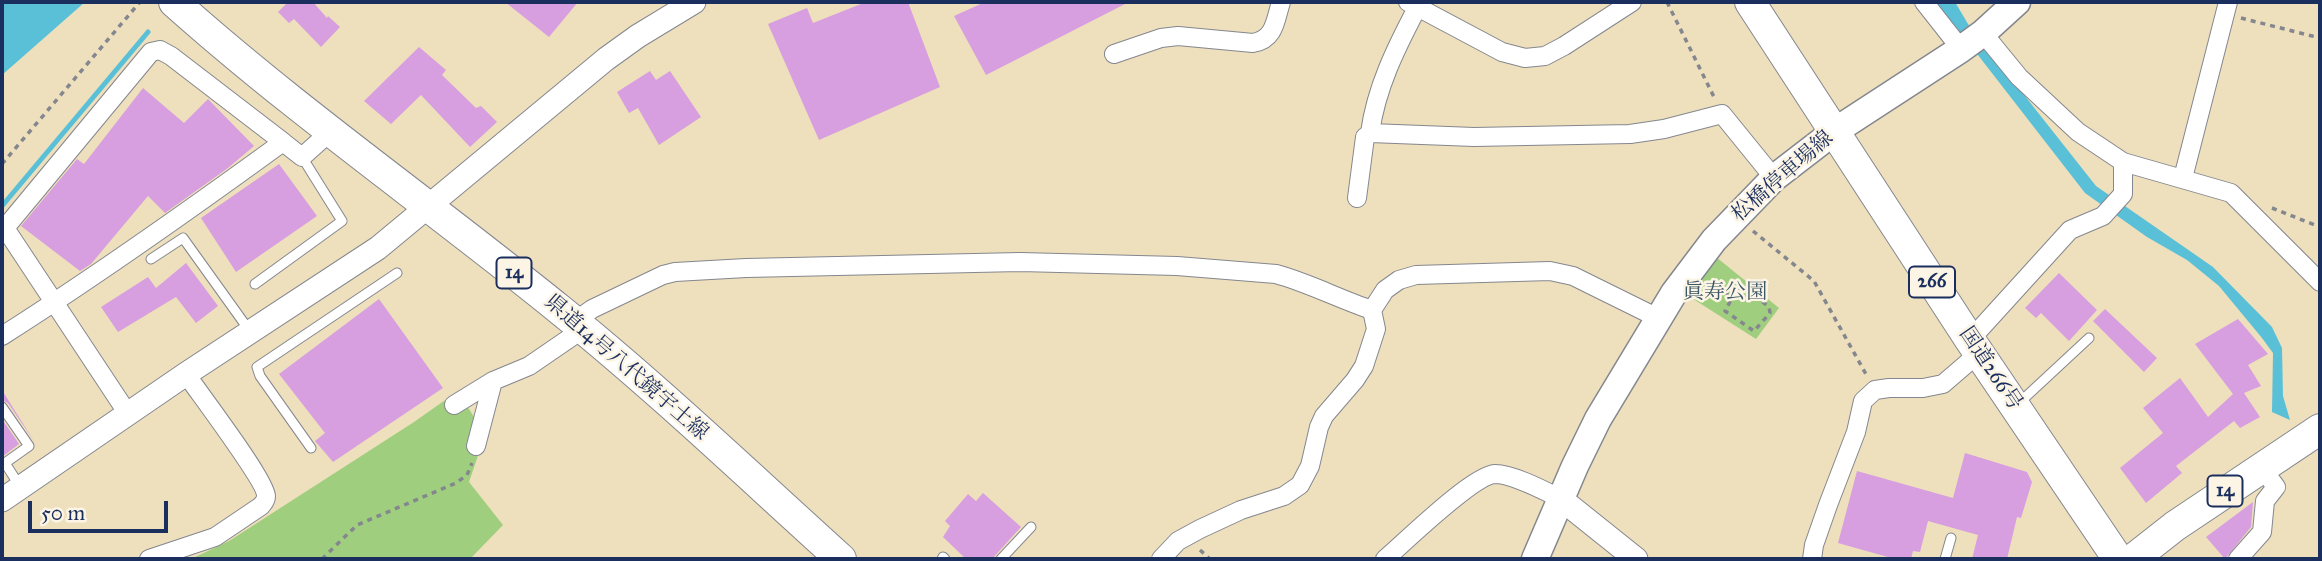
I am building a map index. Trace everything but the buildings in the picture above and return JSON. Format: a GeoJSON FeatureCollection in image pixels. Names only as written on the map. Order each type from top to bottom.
{"type":"FeatureCollection","features":[{"type":"Feature","properties":{"kind":"main road","name":"県道14号八代鏡宇土線"},"geometry":{"type":"LineString","coordinates":[[174,2],[264,80],[429,205],[578,325],[686,418],[841,559]]}},
{"type":"Feature","properties":{"kind":"main road","name":"国道266号"},"geometry":{"type":"LineString","coordinates":[[1750,2],[1975,347],[2118,559]]}},
{"type":"Feature","properties":{"kind":"main road","name":"松橋停車場線"},"geometry":{"type":"LineString","coordinates":[[1535,559],[1598,419],[1692,267],[1735,216],[1774,178],[1835,131],[1972,40],[2017,2]]}},
{"type":"Feature","properties":{"kind":"main road","name":"14"},"geometry":{"type":"LineString","coordinates":[[2133,559],[2175,526],[2320,429]]}},
{"type":"Feature","properties":{"kind":"street"},"geometry":{"type":"LineString","coordinates":[[11,493],[377,248],[606,59],[694,2]]}},
{"type":"Feature","properties":{"kind":"street"},"geometry":{"type":"LineString","coordinates":[[1114,54],[1161,38],[1178,36],[1253,43],[1263,41],[1272,34],[1280,2]]}},
{"type":"Feature","properties":{"kind":"street"},"geometry":{"type":"LineString","coordinates":[[1357,198],[1365,137],[1370,133],[1380,87],[1412,5],[1502,52],[1525,58],[1545,56],[1632,2]]}},
{"type":"Feature","properties":{"kind":"street"},"geometry":{"type":"LineString","coordinates":[[1924,2],[2078,132],[2123,162],[2231,193],[2320,282]]}},
{"type":"Feature","properties":{"kind":"street"},"geometry":{"type":"LineString","coordinates":[[2183,178],[2226,8]]}},
{"type":"Feature","properties":{"kind":"street"},"geometry":{"type":"LineString","coordinates":[[128,414],[5,228],[151,52],[160,50],[171,56],[302,157],[331,131]]}},
{"type":"Feature","properties":{"kind":"street"},"geometry":{"type":"LineString","coordinates":[[1370,133],[1474,137],[1630,134],[1664,129],[1723,114],[1774,178]]}},
{"type":"Feature","properties":{"kind":"street"},"geometry":{"type":"LineString","coordinates":[[2,336],[54,303],[283,142]]}},
{"type":"Feature","properties":{"kind":"street"},"geometry":{"type":"LineString","coordinates":[[1812,559],[1818,535],[1856,432],[1863,401],[1875,390],[1923,388],[1943,384],[2070,229],[2103,216],[2123,194],[2123,162]]}},
{"type":"Feature","properties":{"kind":"street"},"geometry":{"type":"LineString","coordinates":[[454,405],[493,382],[529,366],[578,325],[592,309],[663,275],[675,272],[951,263],[1101,263],[1276,274],[1372,310]]}},
{"type":"Feature","properties":{"kind":"street"},"geometry":{"type":"LineString","coordinates":[[1161,559],[1187,536],[1241,510],[1284,496],[1300,485],[1310,466],[1324,416],[1364,366],[1376,329],[1372,310],[1385,290],[1399,280],[1416,275],[1550,271],[1573,276],[1658,318]]}},
{"type":"Feature","properties":{"kind":"street"},"geometry":{"type":"LineString","coordinates":[[149,559],[215,537],[266,500],[266,494],[256,475],[186,374]]}},
{"type":"Feature","properties":{"kind":"street"},"geometry":{"type":"LineString","coordinates":[[476,446],[493,382]]}},
{"type":"Feature","properties":{"kind":"street"},"geometry":{"type":"LineString","coordinates":[[2238,559],[2262,532],[2265,501],[2276,487],[2262,468]]}},
{"type":"Feature","properties":{"kind":"street"},"geometry":{"type":"LineString","coordinates":[[1385,559],[1462,492],[1493,474],[1504,475],[1561,499],[1636,559]]}},
{"type":"Feature","properties":{"kind":"lane"},"geometry":{"type":"LineString","coordinates":[[256,284],[342,221],[302,157]]}},
{"type":"Feature","properties":{"kind":"lane"},"geometry":{"type":"LineString","coordinates":[[150,258],[183,238],[250,332]]}},
{"type":"Feature","properties":{"kind":"lane"},"geometry":{"type":"LineString","coordinates":[[311,448],[260,376],[257,367],[397,273]]}},
{"type":"Feature","properties":{"kind":"lane"},"geometry":{"type":"LineString","coordinates":[[2015,407],[2089,338]]}},
{"type":"Feature","properties":{"kind":"lane"},"geometry":{"type":"LineString","coordinates":[[2,407],[29,446],[5,463],[11,493]]}},
{"type":"Feature","properties":{"kind":"lane"},"geometry":{"type":"LineString","coordinates":[[1000,559],[1031,527]]}},
{"type":"Feature","properties":{"kind":"lane"},"geometry":{"type":"LineString","coordinates":[[1945,559],[1951,538]]}},
{"type":"Feature","properties":{"kind":"path"},"geometry":{"type":"LineString","coordinates":[[2,164],[140,2]]}},
{"type":"Feature","properties":{"kind":"path"},"geometry":{"type":"LineString","coordinates":[[1667,2],[1723,114]]}},
{"type":"Feature","properties":{"kind":"path"},"geometry":{"type":"LineString","coordinates":[[2226,8],[2320,38]]}},
{"type":"Feature","properties":{"kind":"path"},"geometry":{"type":"LineString","coordinates":[[1735,216],[1814,281],[1875,390]]}},
{"type":"Feature","properties":{"kind":"path"},"geometry":{"type":"LineString","coordinates":[[1740,288],[1745,288],[1769,307],[1770,313],[1754,331],[1724,311],[1732,298],[1740,288]]}},
{"type":"Feature","properties":{"kind":"path"},"geometry":{"type":"LineString","coordinates":[[1724,292],[1732,298]]}},
{"type":"Feature","properties":{"kind":"path"},"geometry":{"type":"LineString","coordinates":[[322,559],[357,525],[456,483],[467,475],[476,446]]}},
{"type":"Feature","properties":{"kind":"green space","name":"眞寿公園"},"geometry":{"type":"Polygon","coordinates":[[[1716,257],[1779,308],[1756,339],[1687,295],[1716,257]]]}},
{"type":"Feature","properties":{"kind":"green space"},"geometry":{"type":"Polygon","coordinates":[[[458,391],[485,435],[469,482],[503,525],[470,559],[191,559],[229,541],[458,391]]]}},
{"type":"Feature","properties":{"kind":"water"},"geometry":{"type":"Polygon","coordinates":[[[2,2],[85,2],[2,75],[2,2]]]}},
{"type":"Feature","properties":{"kind":"water"},"geometry":{"type":"Polygon","coordinates":[[[1934,2],[1955,2],[1968,24],[2096,186],[2213,267],[2272,327],[2282,348],[2283,396],[2290,420],[2272,412],[2273,353],[2219,286],[2187,260],[2147,237],[2085,193],[1934,2]]]}},
{"type":"Feature","properties":{"kind":"waterway"},"geometry":{"type":"LineString","coordinates":[[2,206],[148,32]]}}]}
